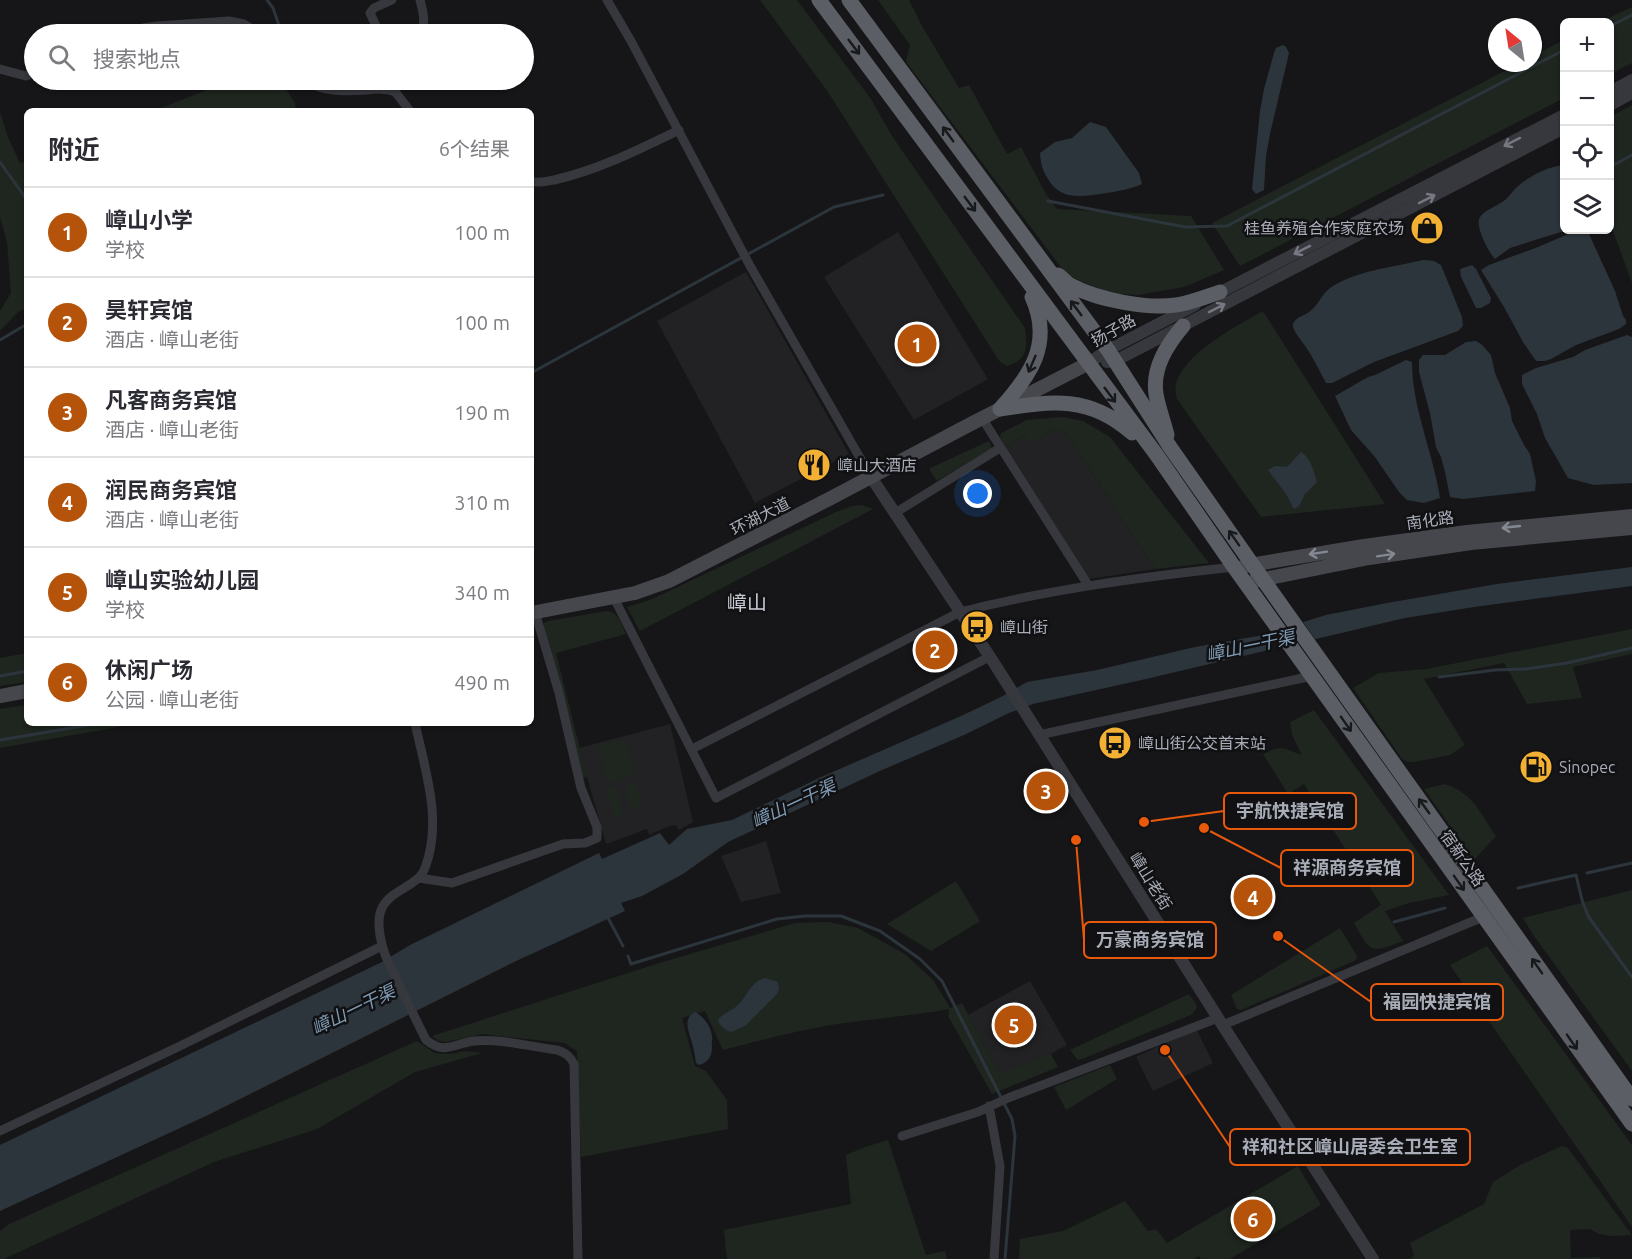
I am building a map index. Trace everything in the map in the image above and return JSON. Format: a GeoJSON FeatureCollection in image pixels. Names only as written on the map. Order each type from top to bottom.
{"type":"FeatureCollection","features":[{"type":"Feature","properties":{"kind":"highway"},"geometry":{"type":"LineString","coordinates":[[819,0],[1156,454],[1234,567],[1246,582],[1273,607]]}},
{"type":"Feature","properties":{"kind":"highway"},"geometry":{"type":"LineString","coordinates":[[849,0],[1111,356],[1170,447],[1263,579],[1273,607]]}},
{"type":"Feature","properties":{"kind":"highway"},"geometry":{"type":"LineString","coordinates":[[1039,258],[1071,286],[1108,299],[1132,304],[1173,305],[1191,302],[1220,292]]}},
{"type":"Feature","properties":{"kind":"highway"},"geometry":{"type":"LineString","coordinates":[[1000,409],[1028,375],[1040,343],[1041,324],[1037,309],[1019,270]]}},
{"type":"Feature","properties":{"kind":"highway"},"geometry":{"type":"LineString","coordinates":[[1170,447],[1156,396],[1155,381],[1164,351],[1183,326]]}},
{"type":"Feature","properties":{"kind":"highway"},"geometry":{"type":"LineString","coordinates":[[1000,409],[1041,403],[1069,403],[1085,407],[1106,414],[1121,423],[1156,454]]}},
{"type":"Feature","properties":{"kind":"highway","name":"宿新公路"},"geometry":{"type":"LineString","coordinates":[[1273,607],[1632,1099]]}},
{"type":"Feature","properties":{"kind":"highway","name":"宿新公路"},"geometry":{"type":"LineString","coordinates":[[1319,672],[1483,917],[1632,1124]]}},
{"type":"Feature","properties":{"kind":"main road","name":"环湖大道"},"geometry":{"type":"LineString","coordinates":[[534,613],[635,593],[669,580],[1088,364]]}},
{"type":"Feature","properties":{"kind":"main road","name":"南化路"},"geometry":{"type":"LineString","coordinates":[[1234,567],[1467,532],[1632,516]]}},
{"type":"Feature","properties":{"kind":"main road","name":"南化路"},"geometry":{"type":"LineString","coordinates":[[1246,582],[1369,558],[1471,543],[1632,528]]}},
{"type":"Feature","properties":{"kind":"main road"},"geometry":{"type":"LineString","coordinates":[[0,696],[24,692]]}},
{"type":"Feature","properties":{"kind":"street"},"geometry":{"type":"LineString","coordinates":[[375,24],[370,13],[374,8],[392,0]]}},
{"type":"Feature","properties":{"kind":"street"},"geometry":{"type":"LineString","coordinates":[[420,0],[424,15],[423,24]]}},
{"type":"Feature","properties":{"kind":"street"},"geometry":{"type":"LineString","coordinates":[[607,0],[679,130],[741,250],[872,477]]}},
{"type":"Feature","properties":{"kind":"street"},"geometry":{"type":"LineString","coordinates":[[187,24],[230,21],[244,24]]}},
{"type":"Feature","properties":{"kind":"street"},"geometry":{"type":"LineString","coordinates":[[0,69],[24,75]]}},
{"type":"Feature","properties":{"kind":"street"},"geometry":{"type":"LineString","coordinates":[[1614,90],[1632,80]]}},
{"type":"Feature","properties":{"kind":"street"},"geometry":{"type":"LineString","coordinates":[[330,90],[367,90]]}},
{"type":"Feature","properties":{"kind":"street"},"geometry":{"type":"LineString","coordinates":[[391,90],[396,92],[408,108]]}},
{"type":"Feature","properties":{"kind":"street"},"geometry":{"type":"LineString","coordinates":[[1614,103],[1632,93]]}},
{"type":"Feature","properties":{"kind":"street","name":"扬子路"},"geometry":{"type":"LineString","coordinates":[[1111,356],[1220,292],[1560,117]]}},
{"type":"Feature","properties":{"kind":"street"},"geometry":{"type":"LineString","coordinates":[[534,183],[565,177],[620,159],[679,130]]}},
{"type":"Feature","properties":{"kind":"street","name":"扬子路"},"geometry":{"type":"LineString","coordinates":[[1088,364],[1183,326],[1560,130]]}},
{"type":"Feature","properties":{"kind":"street"},"geometry":{"type":"LineString","coordinates":[[982,418],[1088,585]]}},
{"type":"Feature","properties":{"kind":"street"},"geometry":{"type":"LineString","coordinates":[[895,513],[1000,448]]}},
{"type":"Feature","properties":{"kind":"street","name":"嶂山老街"},"geometry":{"type":"LineString","coordinates":[[872,477],[992,660],[1373,1259]]}},
{"type":"Feature","properties":{"kind":"street"},"geometry":{"type":"LineString","coordinates":[[692,750],[960,612],[1088,585],[1234,567]]}},
{"type":"Feature","properties":{"kind":"street"},"geometry":{"type":"LineString","coordinates":[[614,598],[716,798],[992,660]]}},
{"type":"Feature","properties":{"kind":"street"},"geometry":{"type":"LineString","coordinates":[[419,878],[452,883],[563,844],[585,843],[597,838],[597,827],[581,788],[559,693],[534,616]]}},
{"type":"Feature","properties":{"kind":"street"},"geometry":{"type":"LineString","coordinates":[[1036,731],[1319,672]]}},
{"type":"Feature","properties":{"kind":"street"},"geometry":{"type":"LineString","coordinates":[[416,726],[432,814],[433,834],[424,870],[419,878],[389,899],[381,909],[379,922],[383,949],[426,1041],[435,1048],[474,1041],[490,1041],[557,1050],[566,1053],[574,1064],[578,1259]]}},
{"type":"Feature","properties":{"kind":"street"},"geometry":{"type":"LineString","coordinates":[[902,1136],[978,1112],[1004,1100],[1220,1021],[1483,917]]}},
{"type":"Feature","properties":{"kind":"street"},"geometry":{"type":"LineString","coordinates":[[0,1131],[383,949]]}},
{"type":"Feature","properties":{"kind":"street"},"geometry":{"type":"LineString","coordinates":[[989,1106],[1000,1166],[994,1259]]}},
{"type":"Feature","properties":{"kind":"shaded area"},"geometry":{"type":"Polygon","coordinates":[[[760,0],[797,0],[871,99],[892,136],[1025,328],[1026,347],[1019,360],[1007,366],[1000,362],[828,92],[760,0]]]}},
{"type":"Feature","properties":{"kind":"shaded area"},"geometry":{"type":"Polygon","coordinates":[[[878,0],[909,0],[959,88],[969,85],[1007,154],[1021,147],[1046,194],[1057,209],[1191,216],[1224,270],[1184,287],[1138,295],[1117,294],[1102,290],[1069,276],[906,62],[910,45],[878,0]]]}},
{"type":"Feature","properties":{"kind":"shaded area"},"geometry":{"type":"Polygon","coordinates":[[[1632,7],[1632,63],[1614,72],[1614,18],[1609,18],[1632,7]]]}},
{"type":"Feature","properties":{"kind":"shaded area"},"geometry":{"type":"Polygon","coordinates":[[[1560,42],[1560,100],[1240,266],[1212,223],[1503,72],[1542,72],[1542,51],[1560,42]]]}},
{"type":"Feature","properties":{"kind":"shaded area"},"geometry":{"type":"Polygon","coordinates":[[[207,90],[287,90],[296,108],[161,108],[207,90]]]}},
{"type":"Feature","properties":{"kind":"shaded area"},"geometry":{"type":"Polygon","coordinates":[[[1632,105],[1632,283],[1614,234],[1614,115],[1632,105]]]}},
{"type":"Feature","properties":{"kind":"shaded area"},"geometry":{"type":"Polygon","coordinates":[[[0,112],[20,163],[24,162],[24,309],[18,312],[0,331],[0,311],[11,293],[7,242],[0,217],[0,112]]]}},
{"type":"Feature","properties":{"kind":"shaded area"},"geometry":{"type":"Polygon","coordinates":[[[898,232],[988,379],[914,420],[824,277],[898,232]]]}},
{"type":"Feature","properties":{"kind":"shaded area"},"geometry":{"type":"Polygon","coordinates":[[[746,272],[849,454],[755,503],[657,321],[746,272]]]}},
{"type":"Feature","properties":{"kind":"shaded area"},"geometry":{"type":"Polygon","coordinates":[[[1263,311],[1385,504],[1261,517],[1177,399],[1176,385],[1181,372],[1192,359],[1221,336],[1263,311]]]}},
{"type":"Feature","properties":{"kind":"shaded area"},"geometry":{"type":"Polygon","coordinates":[[[1063,417],[1083,421],[1110,437],[1209,563],[1155,569],[1067,434],[1054,429],[1030,444],[1024,435],[1006,447],[1000,437],[1001,433],[1027,420],[1063,417]]]}},
{"type":"Feature","properties":{"kind":"shaded area"},"geometry":{"type":"Polygon","coordinates":[[[1054,429],[1067,434],[1155,569],[1089,579],[1006,447],[1024,435],[1030,444],[1054,429]]]}},
{"type":"Feature","properties":{"kind":"shaded area"},"geometry":{"type":"Polygon","coordinates":[[[989,441],[992,448],[937,481],[930,471],[930,468],[989,441]]]}},
{"type":"Feature","properties":{"kind":"shaded area"},"geometry":{"type":"Polygon","coordinates":[[[862,505],[873,509],[642,630],[639,630],[627,607],[650,600],[836,512],[862,505]]]}},
{"type":"Feature","properties":{"kind":"shaded area"},"geometry":{"type":"Polygon","coordinates":[[[607,611],[617,616],[626,634],[556,653],[587,777],[582,778],[544,623],[607,611]]]}},
{"type":"Feature","properties":{"kind":"shaded area"},"geometry":{"type":"Polygon","coordinates":[[[1632,629],[1632,654],[1573,667],[1582,698],[1527,704],[1504,663],[1424,679],[1465,745],[1450,755],[1414,762],[1402,759],[1353,688],[1379,673],[1426,669],[1632,629]]]}},
{"type":"Feature","properties":{"kind":"shaded area"},"geometry":{"type":"Polygon","coordinates":[[[24,654],[24,682],[0,686],[0,658],[24,654]]]}},
{"type":"Feature","properties":{"kind":"shaded area"},"geometry":{"type":"Polygon","coordinates":[[[24,705],[24,726],[124,726],[0,748],[0,709],[24,705]]]}},
{"type":"Feature","properties":{"kind":"shaded area"},"geometry":{"type":"Polygon","coordinates":[[[1314,710],[1449,895],[1409,903],[1385,911],[1403,941],[1384,948],[1377,949],[1368,945],[1354,923],[1381,905],[1304,784],[1288,794],[1263,754],[1283,748],[1302,755],[1292,735],[1290,722],[1314,710]]]}},
{"type":"Feature","properties":{"kind":"shaded area"},"geometry":{"type":"Polygon","coordinates":[[[670,724],[693,822],[679,830],[676,825],[669,826],[649,835],[647,829],[606,844],[579,748],[670,724]]]}},
{"type":"Feature","properties":{"kind":"shaded area"},"geometry":{"type":"Polygon","coordinates":[[[626,739],[634,776],[608,782],[598,746],[626,739]]]}},
{"type":"Feature","properties":{"kind":"shaded area"},"geometry":{"type":"Polygon","coordinates":[[[634,783],[639,790],[640,800],[639,806],[631,808],[626,791],[627,786],[634,783]]]}},
{"type":"Feature","properties":{"kind":"shaded area"},"geometry":{"type":"Polygon","coordinates":[[[1445,784],[1469,798],[1496,836],[1474,860],[1424,789],[1445,784]]]}},
{"type":"Feature","properties":{"kind":"shaded area"},"geometry":{"type":"Polygon","coordinates":[[[614,785],[617,787],[623,815],[616,819],[607,789],[614,785]]]}},
{"type":"Feature","properties":{"kind":"shaded area"},"geometry":{"type":"Polygon","coordinates":[[[766,841],[781,893],[741,902],[721,856],[766,841]]]}},
{"type":"Feature","properties":{"kind":"shaded area"},"geometry":{"type":"Polygon","coordinates":[[[956,881],[980,921],[931,951],[887,924],[956,881]]]}},
{"type":"Feature","properties":{"kind":"shaded area"},"geometry":{"type":"Polygon","coordinates":[[[1632,890],[1632,1071],[1523,918],[1632,890]]]}},
{"type":"Feature","properties":{"kind":"shaded area"},"geometry":{"type":"Polygon","coordinates":[[[828,922],[858,928],[905,954],[934,981],[950,1008],[962,1003],[999,1073],[1051,1054],[1058,1067],[992,1094],[948,1016],[949,1009],[818,1027],[723,1050],[705,1011],[682,1018],[695,1066],[706,1071],[727,1100],[728,1129],[581,1157],[577,1051],[565,1043],[483,1034],[446,1042],[439,1041],[432,1036],[656,964],[795,923],[828,922]]]}},
{"type":"Feature","properties":{"kind":"shaded area"},"geometry":{"type":"Polygon","coordinates":[[[1340,928],[1357,959],[1241,1010],[1237,1009],[1231,995],[1340,928]]]}},
{"type":"Feature","properties":{"kind":"shaded area"},"geometry":{"type":"Polygon","coordinates":[[[1487,946],[1632,1145],[1632,1227],[1450,965],[1487,946]]]}},
{"type":"Feature","properties":{"kind":"shaded area"},"geometry":{"type":"Polygon","coordinates":[[[1030,981],[1067,1045],[1045,1057],[999,1074],[968,1015],[1030,981]]]}},
{"type":"Feature","properties":{"kind":"shaded area"},"geometry":{"type":"Polygon","coordinates":[[[1189,994],[1197,1008],[1191,1015],[1082,1059],[1078,1060],[1070,1050],[1189,994]]]}},
{"type":"Feature","properties":{"kind":"shaded area"},"geometry":{"type":"Polygon","coordinates":[[[1196,1028],[1213,1063],[1153,1091],[1136,1057],[1196,1028]]]}},
{"type":"Feature","properties":{"kind":"shaded area"},"geometry":{"type":"Polygon","coordinates":[[[417,1041],[435,1053],[449,1054],[466,1051],[482,1053],[415,1072],[317,1129],[214,1162],[0,1259],[0,1231],[9,1224],[417,1041]]]}},
{"type":"Feature","properties":{"kind":"shaded area"},"geometry":{"type":"Polygon","coordinates":[[[1110,1065],[1117,1079],[1066,1110],[1054,1087],[1110,1065]]]}},
{"type":"Feature","properties":{"kind":"shaded area"},"geometry":{"type":"Polygon","coordinates":[[[888,1140],[926,1255],[945,1251],[947,1259],[727,1259],[724,1230],[851,1204],[846,1155],[888,1140]]]}},
{"type":"Feature","properties":{"kind":"shaded area"},"geometry":{"type":"Polygon","coordinates":[[[1562,1146],[1568,1148],[1632,1235],[1611,1236],[1599,1234],[1590,1229],[1570,1230],[1571,1258],[1600,1257],[1600,1259],[1410,1259],[1414,1255],[1410,1243],[1484,1204],[1493,1182],[1520,1165],[1562,1146]]]}},
{"type":"Feature","properties":{"kind":"shaded area"},"geometry":{"type":"Polygon","coordinates":[[[1298,1166],[1321,1205],[1230,1259],[1201,1259],[1199,1256],[1194,1259],[1019,1259],[1020,1239],[1063,1231],[1125,1201],[1148,1231],[1156,1229],[1167,1243],[1298,1166]]]}},
{"type":"Feature","properties":{"kind":"water"},"geometry":{"type":"Polygon","coordinates":[[[1283,45],[1289,53],[1270,134],[1264,190],[1256,194],[1252,189],[1260,111],[1274,53],[1276,48],[1283,45]]]}},
{"type":"Feature","properties":{"kind":"water"},"geometry":{"type":"Polygon","coordinates":[[[1090,122],[1106,127],[1139,173],[1142,184],[1120,191],[1082,196],[1066,194],[1053,186],[1043,170],[1040,153],[1055,142],[1072,138],[1090,122]]]}},
{"type":"Feature","properties":{"kind":"water"},"geometry":{"type":"Polygon","coordinates":[[[1560,166],[1560,232],[1510,248],[1495,259],[1481,234],[1480,217],[1505,200],[1519,185],[1550,168],[1560,166]]]}},
{"type":"Feature","properties":{"kind":"water"},"geometry":{"type":"Polygon","coordinates":[[[1569,234],[1589,234],[1615,291],[1626,324],[1619,329],[1576,345],[1551,359],[1536,361],[1481,270],[1569,234]]]}},
{"type":"Feature","properties":{"kind":"water"},"geometry":{"type":"Polygon","coordinates":[[[1423,260],[1434,261],[1441,265],[1462,317],[1463,326],[1458,331],[1374,362],[1332,383],[1326,383],[1294,330],[1294,321],[1312,310],[1330,288],[1340,282],[1387,267],[1423,260]]]}},
{"type":"Feature","properties":{"kind":"water"},"geometry":{"type":"Polygon","coordinates":[[[1472,265],[1491,298],[1490,303],[1481,308],[1476,308],[1461,277],[1460,269],[1472,265]]]}},
{"type":"Feature","properties":{"kind":"water"},"geometry":{"type":"Polygon","coordinates":[[[1627,335],[1632,337],[1632,483],[1594,485],[1568,478],[1545,438],[1537,414],[1522,384],[1522,375],[1627,335]]]}},
{"type":"Feature","properties":{"kind":"water"},"geometry":{"type":"Polygon","coordinates":[[[1476,341],[1491,355],[1495,373],[1510,408],[1512,421],[1530,454],[1536,481],[1535,491],[1463,499],[1450,497],[1419,372],[1419,360],[1423,355],[1445,355],[1466,342],[1476,341]]]}},
{"type":"Feature","properties":{"kind":"water"},"geometry":{"type":"Polygon","coordinates":[[[1406,360],[1412,362],[1415,396],[1440,498],[1424,503],[1407,500],[1399,492],[1375,457],[1351,430],[1335,396],[1368,377],[1406,360]]]}},
{"type":"Feature","properties":{"kind":"water"},"geometry":{"type":"Polygon","coordinates":[[[1301,452],[1310,461],[1317,482],[1305,494],[1299,506],[1294,509],[1268,470],[1275,466],[1287,467],[1301,452]]]}},
{"type":"Feature","properties":{"kind":"water","name":"嶂山一干渠"},"geometry":{"type":"Polygon","coordinates":[[[1632,567],[1632,586],[1405,618],[1033,704],[1009,713],[728,842],[683,874],[642,896],[621,903],[625,911],[514,962],[206,1116],[0,1211],[0,1145],[382,962],[410,945],[599,853],[602,859],[660,833],[669,845],[687,829],[732,820],[819,778],[961,716],[1027,682],[1097,670],[1195,647],[1258,636],[1326,615],[1387,603],[1497,584],[1632,567]]]}},
{"type":"Feature","properties":{"kind":"water"},"geometry":{"type":"Polygon","coordinates":[[[765,978],[778,982],[777,994],[745,1026],[731,1032],[723,1028],[718,1020],[741,1002],[752,986],[765,978]]]}},
{"type":"Feature","properties":{"kind":"water"},"geometry":{"type":"Polygon","coordinates":[[[695,1012],[706,1022],[712,1037],[711,1056],[699,1065],[696,1063],[688,1026],[689,1018],[695,1012]]]}},
{"type":"Feature","properties":{"kind":"pier"},"geometry":{"type":"Polygon","coordinates":[[[1301,619],[1317,642],[1274,652],[1260,632],[1301,619]]]}},
{"type":"Feature","properties":{"kind":"waterway"},"geometry":{"type":"LineString","coordinates":[[267,0],[273,8],[279,24]]}},
{"type":"Feature","properties":{"kind":"waterway"},"geometry":{"type":"LineString","coordinates":[[1614,24],[1632,15]]}},
{"type":"Feature","properties":{"kind":"waterway"},"geometry":{"type":"LineString","coordinates":[[1048,201],[1185,227],[1227,226],[1560,52]]}},
{"type":"Feature","properties":{"kind":"waterway"},"geometry":{"type":"LineString","coordinates":[[1614,165],[1632,155]]}},
{"type":"Feature","properties":{"kind":"waterway"},"geometry":{"type":"LineString","coordinates":[[0,162],[24,196]]}},
{"type":"Feature","properties":{"kind":"waterway"},"geometry":{"type":"LineString","coordinates":[[534,371],[834,207],[883,195]]}},
{"type":"Feature","properties":{"kind":"waterway"},"geometry":{"type":"LineString","coordinates":[[0,340],[24,326]]}},
{"type":"Feature","properties":{"kind":"waterway"},"geometry":{"type":"LineString","coordinates":[[1439,677],[1567,663],[1632,648]]}},
{"type":"Feature","properties":{"kind":"waterway"},"geometry":{"type":"LineString","coordinates":[[0,676],[24,672]]}},
{"type":"Feature","properties":{"kind":"waterway"},"geometry":{"type":"LineString","coordinates":[[0,740],[83,726]]}},
{"type":"Feature","properties":{"kind":"waterway"},"geometry":{"type":"LineString","coordinates":[[1587,873],[1632,863]]}},
{"type":"Feature","properties":{"kind":"waterway"},"geometry":{"type":"LineString","coordinates":[[1518,888],[1576,875],[1588,916],[1632,977]]}},
{"type":"Feature","properties":{"kind":"waterway"},"geometry":{"type":"LineString","coordinates":[[1394,922],[1445,908]]}},
{"type":"Feature","properties":{"kind":"waterway"},"geometry":{"type":"LineString","coordinates":[[607,916],[623,946]]}},
{"type":"Feature","properties":{"kind":"waterway"},"geometry":{"type":"LineString","coordinates":[[628,956],[631,964],[777,919],[841,916],[880,931],[920,959],[942,981],[1012,1119],[1015,1136],[1005,1259]]}},
{"type":"Feature","properties":{"kind":"place","name":"桂鱼养殖合作家庭农场"},"geometry":{"type":"Point","coordinates":[1427,228]}},
{"type":"Feature","properties":{"kind":"place","name":"嶂山小学"},"geometry":{"type":"Point","coordinates":[917,344]}},
{"type":"Feature","properties":{"kind":"place","name":"嶂山大酒店"},"geometry":{"type":"Point","coordinates":[814,465]}},
{"type":"Feature","properties":{"kind":"place","name":"嶂山街"},"geometry":{"type":"Point","coordinates":[977,627]}},
{"type":"Feature","properties":{"kind":"place","name":"昊轩宾馆"},"geometry":{"type":"Point","coordinates":[935,650]}},
{"type":"Feature","properties":{"kind":"place","name":"嶂山街公交首末站"},"geometry":{"type":"Point","coordinates":[1115,743]}},
{"type":"Feature","properties":{"kind":"place","name":"Sinopec"},"geometry":{"type":"Point","coordinates":[1536,767]}},
{"type":"Feature","properties":{"kind":"place","name":"凡客商务宾馆"},"geometry":{"type":"Point","coordinates":[1046,791]}},
{"type":"Feature","properties":{"kind":"place","name":"宇航快捷宾馆"},"geometry":{"type":"Point","coordinates":[1144,822]}},
{"type":"Feature","properties":{"kind":"place","name":"祥源商务宾馆"},"geometry":{"type":"Point","coordinates":[1204,828]}},
{"type":"Feature","properties":{"kind":"place","name":"万豪商务宾馆"},"geometry":{"type":"Point","coordinates":[1076,840]}},
{"type":"Feature","properties":{"kind":"place","name":"润民商务宾馆"},"geometry":{"type":"Point","coordinates":[1253,897]}},
{"type":"Feature","properties":{"kind":"place","name":"福园快捷宾馆"},"geometry":{"type":"Point","coordinates":[1278,936]}},
{"type":"Feature","properties":{"kind":"place","name":"嶂山实验幼儿园"},"geometry":{"type":"Point","coordinates":[1014,1025]}},
{"type":"Feature","properties":{"kind":"place","name":"祥和社区嶂山居委会卫生室"},"geometry":{"type":"Point","coordinates":[1165,1050]}},
{"type":"Feature","properties":{"kind":"place","name":"休闲广场"},"geometry":{"type":"Point","coordinates":[1253,1219]}},
{"type":"Feature","properties":{"kind":"district","name":"嶂山"},"geometry":{"type":"Point","coordinates":[747,602]}}]}
